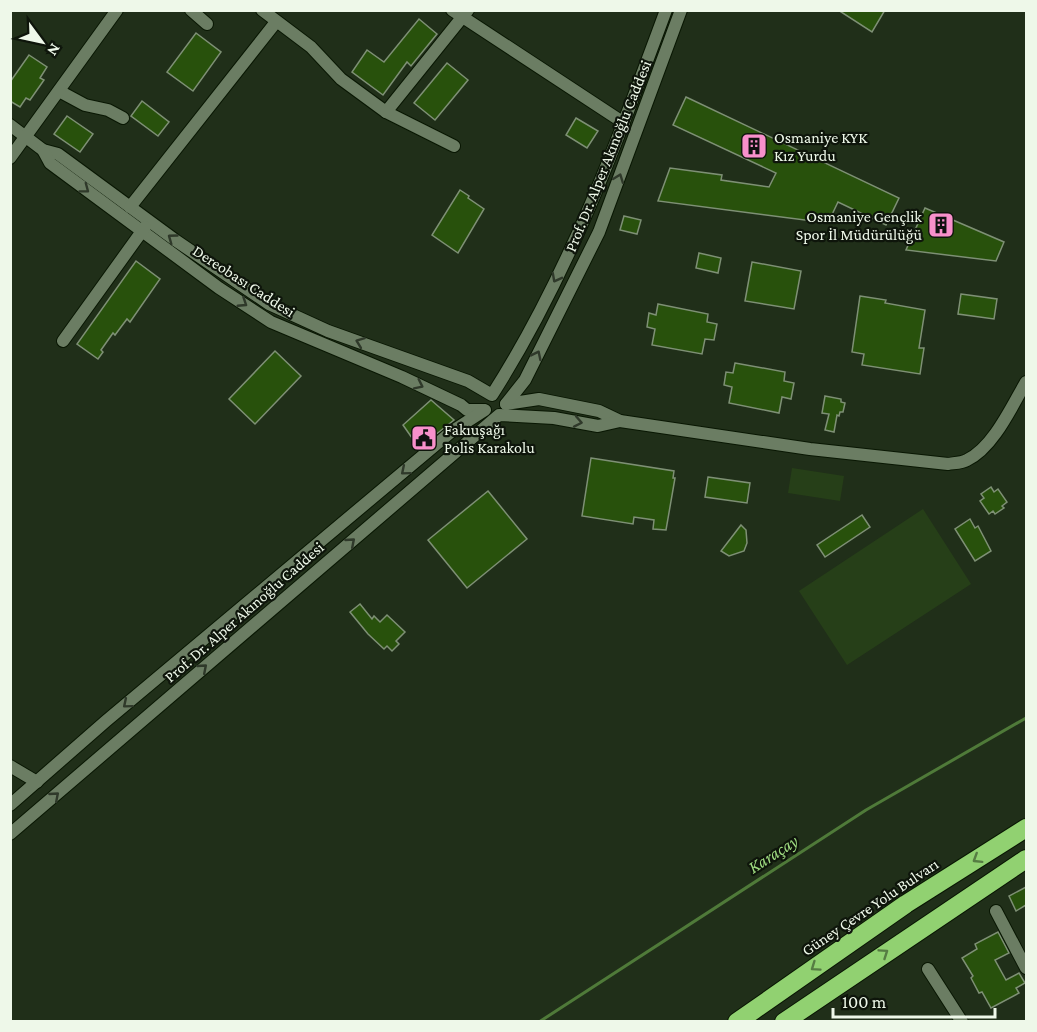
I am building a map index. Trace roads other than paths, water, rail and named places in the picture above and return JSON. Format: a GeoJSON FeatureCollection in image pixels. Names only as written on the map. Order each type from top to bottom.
{"type":"FeatureCollection","features":[{"type":"Feature","properties":{"kind":"highway","name":"Güney Çevre Yolu Bulvarı"},"geometry":{"type":"LineString","coordinates":[[737,1022],[906,904],[1026,828]]}},
{"type":"Feature","properties":{"kind":"highway"},"geometry":{"type":"LineString","coordinates":[[784,1022],[1026,859]]}},
{"type":"Feature","properties":{"kind":"street"},"geometry":{"type":"LineString","coordinates":[[10,158],[117,10]]}},
{"type":"Feature","properties":{"kind":"street"},"geometry":{"type":"LineString","coordinates":[[191,10],[207,24]]}},
{"type":"Feature","properties":{"kind":"street"},"geometry":{"type":"LineString","coordinates":[[262,10],[310,46],[341,79],[386,112],[454,146]]}},
{"type":"Feature","properties":{"kind":"street","name":"Prof. Dr. Alper Akınoğlu Caddesi"},"geometry":{"type":"LineString","coordinates":[[10,805],[115,713],[463,424],[485,410],[488,393],[500,382],[573,247],[624,123],[666,10]]}},
{"type":"Feature","properties":{"kind":"street","name":"Prof. Dr. Alper Akınoğlu Caddesi"},"geometry":{"type":"LineString","coordinates":[[10,834],[502,410],[525,380],[599,232],[681,10]]}},
{"type":"Feature","properties":{"kind":"street"},"geometry":{"type":"LineString","coordinates":[[386,112],[461,13],[624,123]]}},
{"type":"Feature","properties":{"kind":"street"},"geometry":{"type":"LineString","coordinates":[[130,207],[276,22]]}},
{"type":"Feature","properties":{"kind":"street"},"geometry":{"type":"LineString","coordinates":[[59,91],[85,105],[108,110],[123,118]]}},
{"type":"Feature","properties":{"kind":"street","name":"Dereobası Caddesi"},"geometry":{"type":"LineString","coordinates":[[10,125],[43,150],[50,163],[145,226],[247,291],[287,314],[328,331],[468,381],[502,398],[502,410],[492,416],[485,410],[467,410],[402,377],[271,322],[219,288],[145,226],[130,207],[58,154],[43,150]]}},
{"type":"Feature","properties":{"kind":"street"},"geometry":{"type":"LineString","coordinates":[[63,341],[145,226]]}},
{"type":"Feature","properties":{"kind":"street"},"geometry":{"type":"LineString","coordinates":[[525,380],[534,400]]}},
{"type":"Feature","properties":{"kind":"street"},"geometry":{"type":"LineString","coordinates":[[502,410],[598,426],[620,422],[810,449],[948,464],[965,462],[982,451],[1026,382]]}},
{"type":"Feature","properties":{"kind":"street"},"geometry":{"type":"LineString","coordinates":[[502,410],[534,400],[599,411],[620,422]]}},
{"type":"Feature","properties":{"kind":"street"},"geometry":{"type":"LineString","coordinates":[[463,424],[467,410]]}},
{"type":"Feature","properties":{"kind":"street"},"geometry":{"type":"LineString","coordinates":[[10,766],[37,782]]}},
{"type":"Feature","properties":{"kind":"street"},"geometry":{"type":"LineString","coordinates":[[996,910],[1026,968]]}},
{"type":"Feature","properties":{"kind":"street"},"geometry":{"type":"LineString","coordinates":[[928,969],[962,1022]]}},
{"type":"Feature","properties":{"kind":"waterway","name":"Karaçay"},"geometry":{"type":"LineString","coordinates":[[539,1022],[866,810],[1026,718]]}},
{"type":"Feature","properties":{"kind":"place","name":"Osmaniye KYK Kız Yurdu"},"geometry":{"type":"Point","coordinates":[754,146]}},
{"type":"Feature","properties":{"kind":"place","name":"Osmaniye Gençlik Spor İl Müdürülüğü"},"geometry":{"type":"Point","coordinates":[941,225]}},
{"type":"Feature","properties":{"kind":"place","name":"Fakıuşağı Polis Karakolu"},"geometry":{"type":"Point","coordinates":[424,438]}}]}
